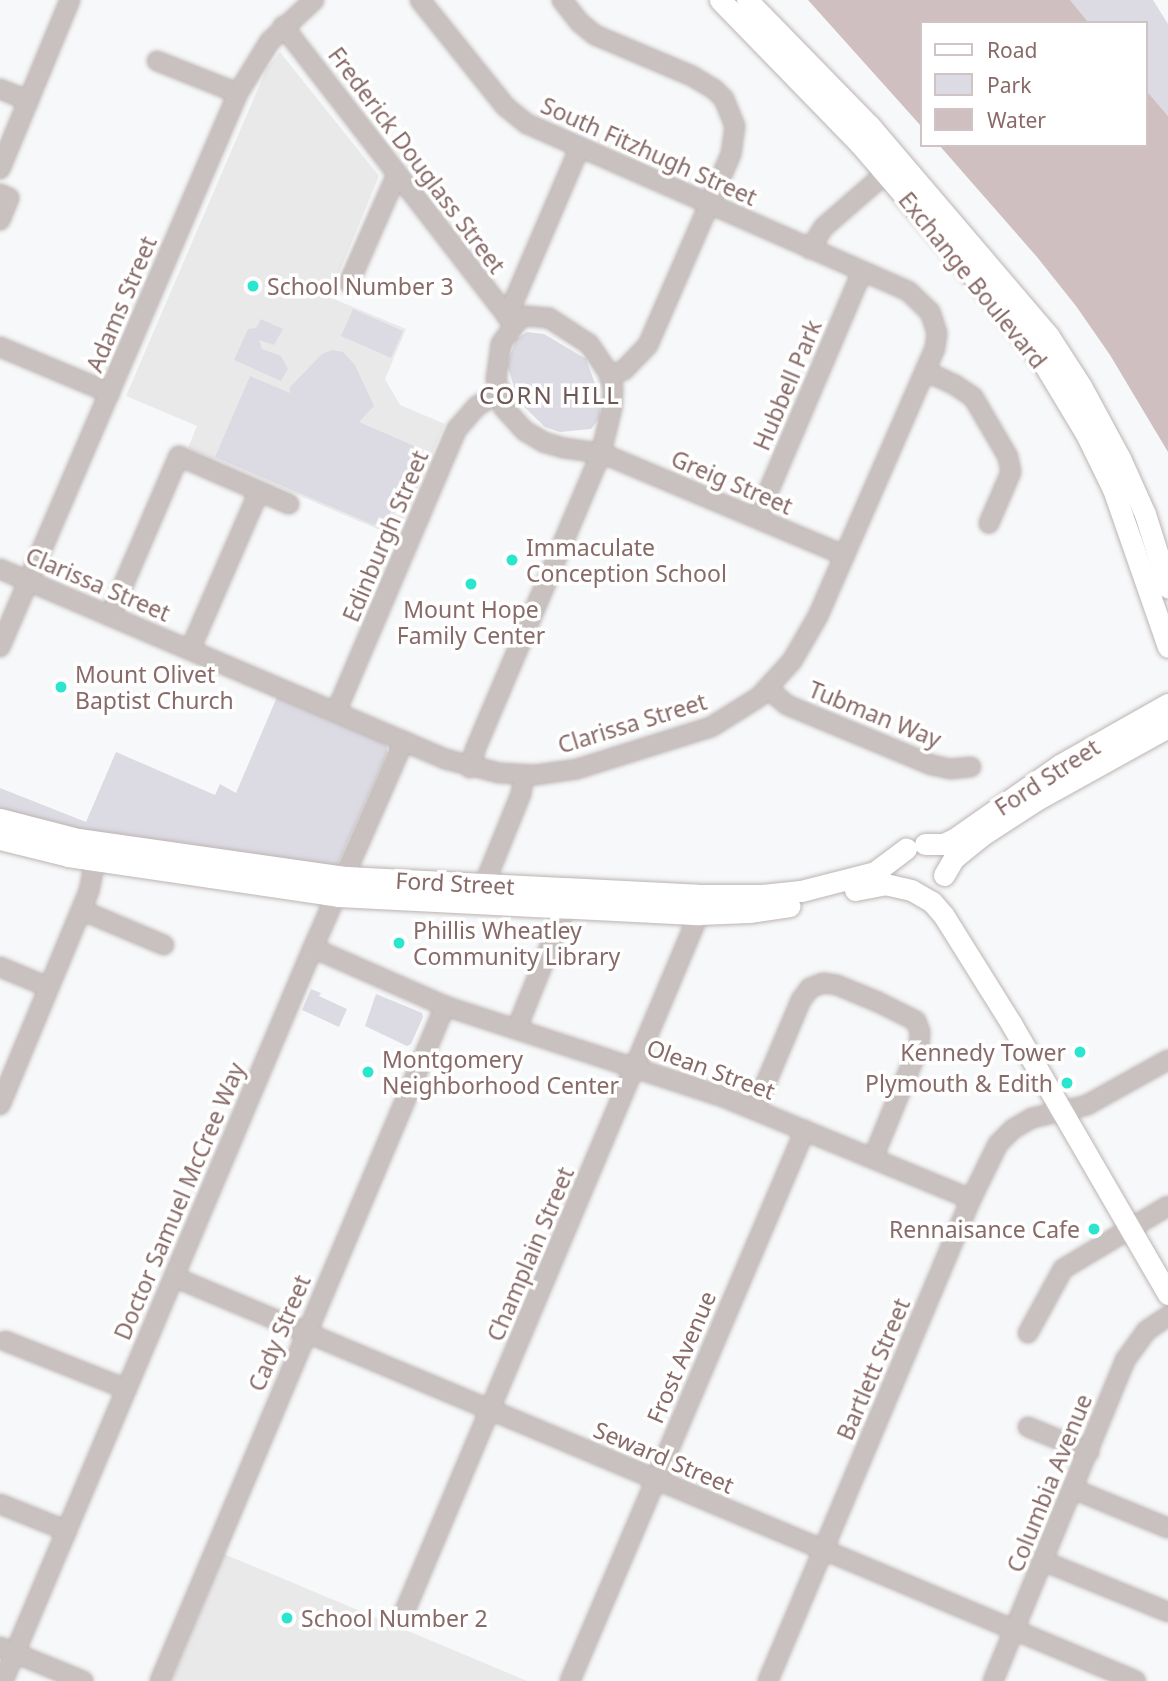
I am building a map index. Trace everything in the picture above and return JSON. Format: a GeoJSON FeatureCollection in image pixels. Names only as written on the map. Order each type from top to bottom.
{"type":"FeatureCollection","features":[{"type":"Feature","properties":{"kind":"main road","name":"Exchange Boulevard"},"geometry":{"type":"LineString","coordinates":[[720,0],[832,114],[892,167],[1023,303],[1071,369],[1120,458],[1145,514],[1168,587]]}},
{"type":"Feature","properties":{"kind":"main road","name":"Exchange Boulevard"},"geometry":{"type":"LineString","coordinates":[[747,0],[834,87],[892,167],[1020,331],[1066,398],[1113,489],[1168,647]]}},
{"type":"Feature","properties":{"kind":"main road","name":"Ford Street"},"geometry":{"type":"LineString","coordinates":[[342,886],[484,884],[762,895],[802,891],[875,872],[915,846],[943,844],[954,839],[1046,774],[1168,704]]}},
{"type":"Feature","properties":{"kind":"main road","name":"Ford Street"},"geometry":{"type":"LineString","coordinates":[[944,876],[957,854],[981,836],[1038,799],[1168,727]]}},
{"type":"Feature","properties":{"kind":"main road","name":"Ford Street"},"geometry":{"type":"LineString","coordinates":[[0,819],[97,851]]}},
{"type":"Feature","properties":{"kind":"main road","name":"Ford Street"},"geometry":{"type":"LineString","coordinates":[[0,839],[342,886],[566,907],[699,914],[784,907],[875,885],[894,885],[912,890]]}},
{"type":"Feature","properties":{"kind":"main road"},"geometry":{"type":"LineString","coordinates":[[1012,1025],[940,911],[901,881],[897,870],[900,856],[915,846],[942,855],[945,900],[1012,1025],[1168,1294]]}},
{"type":"Feature","properties":{"kind":"main road"},"geometry":{"type":"LineString","coordinates":[[912,890],[929,891],[944,876]]}},
{"type":"Feature","properties":{"kind":"street"},"geometry":{"type":"LineString","coordinates":[[0,169],[70,0]]}},
{"type":"Feature","properties":{"kind":"street","name":"Adams Street"},"geometry":{"type":"LineString","coordinates":[[0,646],[237,93],[258,56],[284,26],[314,0]]}},
{"type":"Feature","properties":{"kind":"street","name":"South Fitzhugh Street"},"geometry":{"type":"LineString","coordinates":[[420,0],[515,116],[579,149],[862,272]]}},
{"type":"Feature","properties":{"kind":"street"},"geometry":{"type":"LineString","coordinates":[[562,0],[579,22],[595,35],[692,76],[723,99],[735,126],[735,141],[648,345],[624,370],[609,376]]}},
{"type":"Feature","properties":{"kind":"street","name":"Frederick Douglass Street"},"geometry":{"type":"LineString","coordinates":[[284,26],[510,321]]}},
{"type":"Feature","properties":{"kind":"street"},"geometry":{"type":"LineString","coordinates":[[158,61],[237,93]]}},
{"type":"Feature","properties":{"kind":"street"},"geometry":{"type":"LineString","coordinates":[[0,89],[29,101]]}},
{"type":"Feature","properties":{"kind":"street"},"geometry":{"type":"LineString","coordinates":[[579,149],[501,344],[497,361],[498,394],[509,416],[533,436],[564,448],[601,453]]}},
{"type":"Feature","properties":{"kind":"street"},"geometry":{"type":"LineString","coordinates":[[810,249],[824,227],[892,167]]}},
{"type":"Feature","properties":{"kind":"street"},"geometry":{"type":"LineString","coordinates":[[349,283],[397,174]]}},
{"type":"Feature","properties":{"kind":"street"},"geometry":{"type":"LineString","coordinates":[[0,194],[9,198],[0,220]]}},
{"type":"Feature","properties":{"kind":"street","name":"Clarissa Street"},"geometry":{"type":"LineString","coordinates":[[0,569],[470,768],[524,775],[577,769],[702,730],[731,717],[768,689],[785,671],[806,640],[936,341],[936,326],[930,312],[908,291],[862,272]]}},
{"type":"Feature","properties":{"kind":"street","name":"Hubbell Park"},"geometry":{"type":"LineString","coordinates":[[757,518],[862,272]]}},
{"type":"Feature","properties":{"kind":"street"},"geometry":{"type":"LineString","coordinates":[[470,768],[475,750],[601,453],[612,408],[613,388],[609,376],[589,344],[558,322],[539,316],[510,321]]}},
{"type":"Feature","properties":{"kind":"street"},"geometry":{"type":"LineString","coordinates":[[0,347],[110,393]]}},
{"type":"Feature","properties":{"kind":"street"},"geometry":{"type":"LineString","coordinates":[[925,371],[973,397],[1010,460],[1011,472],[989,523]]}},
{"type":"Feature","properties":{"kind":"street","name":"Edinburgh Street"},"geometry":{"type":"LineString","coordinates":[[336,712],[457,429],[477,406],[498,394]]}},
{"type":"Feature","properties":{"kind":"street","name":"Greig Street"},"geometry":{"type":"LineString","coordinates":[[601,453],[844,555]]}},
{"type":"Feature","properties":{"kind":"street"},"geometry":{"type":"LineString","coordinates":[[110,616],[179,456],[289,504]]}},
{"type":"Feature","properties":{"kind":"street"},"geometry":{"type":"LineString","coordinates":[[190,650],[259,491]]}},
{"type":"Feature","properties":{"kind":"street","name":"Tubman Way"},"geometry":{"type":"LineString","coordinates":[[768,689],[787,705],[932,765],[944,768],[971,767]]}},
{"type":"Feature","properties":{"kind":"street","name":"Doctor Samuel McCree Way"},"geometry":{"type":"LineString","coordinates":[[3,1681],[8,1650],[67,1531],[313,948],[404,741]]}},
{"type":"Feature","properties":{"kind":"street"},"geometry":{"type":"LineString","coordinates":[[484,884],[521,794],[524,775]]}},
{"type":"Feature","properties":{"kind":"street"},"geometry":{"type":"LineString","coordinates":[[0,1105],[81,910],[97,851]]}},
{"type":"Feature","properties":{"kind":"street"},"geometry":{"type":"LineString","coordinates":[[517,1028],[566,907]]}},
{"type":"Feature","properties":{"kind":"street"},"geometry":{"type":"LineString","coordinates":[[81,910],[164,945]]}},
{"type":"Feature","properties":{"kind":"street","name":"Champlain Street"},"geometry":{"type":"LineString","coordinates":[[404,1613],[699,914]]}},
{"type":"Feature","properties":{"kind":"street","name":"Olean Street"},"geometry":{"type":"LineString","coordinates":[[313,948],[445,1006],[755,1109],[971,1199]]}},
{"type":"Feature","properties":{"kind":"street"},"geometry":{"type":"LineString","coordinates":[[0,967],[48,987]]}},
{"type":"Feature","properties":{"kind":"street"},"geometry":{"type":"LineString","coordinates":[[755,1109],[801,1000],[810,988],[824,983],[837,985],[878,1002],[916,1021],[920,1031],[919,1046],[873,1158]]}},
{"type":"Feature","properties":{"kind":"street","name":"Cady Street"},"geometry":{"type":"LineString","coordinates":[[160,1681],[445,1006]]}},
{"type":"Feature","properties":{"kind":"street","name":"Bartlett Street"},"geometry":{"type":"LineString","coordinates":[[768,1681],[992,1153],[1005,1136],[1032,1118],[1097,1100],[1168,1060]]}},
{"type":"Feature","properties":{"kind":"street","name":"Frost Avenue"},"geometry":{"type":"LineString","coordinates":[[570,1681],[805,1130]]}},
{"type":"Feature","properties":{"kind":"street"},"geometry":{"type":"LineString","coordinates":[[1028,1333],[1063,1269],[1168,1206]]}},
{"type":"Feature","properties":{"kind":"street","name":"Seward Street"},"geometry":{"type":"LineString","coordinates":[[174,1277],[1136,1681]]}},
{"type":"Feature","properties":{"kind":"street","name":"Columbia Avenue"},"geometry":{"type":"LineString","coordinates":[[993,1681],[1126,1359],[1146,1331],[1168,1316]]}},
{"type":"Feature","properties":{"kind":"street"},"geometry":{"type":"LineString","coordinates":[[5,1341],[126,1389]]}},
{"type":"Feature","properties":{"kind":"street"},"geometry":{"type":"LineString","coordinates":[[1028,1427],[1089,1452]]}},
{"type":"Feature","properties":{"kind":"street"},"geometry":{"type":"LineString","coordinates":[[1073,1489],[1168,1528]]}},
{"type":"Feature","properties":{"kind":"street"},"geometry":{"type":"LineString","coordinates":[[0,1504],[67,1531]]}},
{"type":"Feature","properties":{"kind":"street"},"geometry":{"type":"LineString","coordinates":[[1044,1561],[1168,1612]]}},
{"type":"Feature","properties":{"kind":"street"},"geometry":{"type":"LineString","coordinates":[[8,1650],[83,1681]]}},
{"type":"Feature","properties":{"kind":"shaded area","name":"School Number 3"},"geometry":{"type":"Polygon","coordinates":[[[280,52],[379,176],[329,297],[406,329],[385,379],[400,405],[445,424],[396,537],[188,448],[197,426],[126,396],[266,70],[280,52]]]}},
{"type":"Feature","properties":{"kind":"shaded area","name":"School Number 2"},"geometry":{"type":"Polygon","coordinates":[[[224,1554],[527,1681],[172,1681],[224,1554]]]}},
{"type":"Feature","properties":{"kind":"green space"},"geometry":{"type":"Polygon","coordinates":[[[1070,0],[1153,0],[1168,24],[1168,116],[1147,91],[1147,21],[1087,21],[1070,0]]]}},
{"type":"Feature","properties":{"kind":"green space"},"geometry":{"type":"Polygon","coordinates":[[[353,309],[403,331],[391,358],[341,336],[353,309]]]}},
{"type":"Feature","properties":{"kind":"green space"},"geometry":{"type":"Polygon","coordinates":[[[261,319],[283,329],[274,345],[259,340],[262,349],[281,356],[288,369],[281,381],[234,360],[248,329],[256,328],[261,319]]]}},
{"type":"Feature","properties":{"kind":"green space"},"geometry":{"type":"Polygon","coordinates":[[[527,332],[544,334],[586,359],[601,400],[600,418],[591,429],[560,432],[545,427],[519,402],[507,365],[516,339],[527,332]]]}},
{"type":"Feature","properties":{"kind":"green space"},"geometry":{"type":"Polygon","coordinates":[[[332,350],[343,352],[355,365],[374,406],[359,422],[419,448],[383,529],[215,457],[250,376],[290,393],[290,387],[322,354],[332,350]]]}},
{"type":"Feature","properties":{"kind":"green space"},"geometry":{"type":"Polygon","coordinates":[[[277,697],[387,746],[387,753],[337,866],[82,833],[0,812],[0,788],[86,822],[116,752],[215,795],[220,784],[236,793],[277,697]]]}},
{"type":"Feature","properties":{"kind":"green space"},"geometry":{"type":"Polygon","coordinates":[[[311,989],[321,993],[319,996],[347,1009],[339,1027],[302,1010],[311,989]]]}},
{"type":"Feature","properties":{"kind":"green space"},"geometry":{"type":"Polygon","coordinates":[[[376,994],[422,1013],[423,1017],[411,1044],[407,1046],[365,1026],[376,994]]]}},
{"type":"Feature","properties":{"kind":"water"},"geometry":{"type":"Polygon","coordinates":[[[808,0],[1070,0],[1087,21],[920,21],[920,125],[808,0]]]}},
{"type":"Feature","properties":{"kind":"water"},"geometry":{"type":"Polygon","coordinates":[[[1147,91],[1168,116],[1168,452],[1110,355],[1037,257],[941,147],[1147,147],[1147,91]]]}},
{"type":"Feature","properties":{"kind":"place","name":"School Number 3"},"geometry":{"type":"Point","coordinates":[253,286]}},
{"type":"Feature","properties":{"kind":"place","name":"Immaculate Conception School"},"geometry":{"type":"Point","coordinates":[512,560]}},
{"type":"Feature","properties":{"kind":"place","name":"Mount Hope Family Center"},"geometry":{"type":"Point","coordinates":[471,584]}},
{"type":"Feature","properties":{"kind":"place","name":"Mount Olivet Baptist Church"},"geometry":{"type":"Point","coordinates":[61,687]}},
{"type":"Feature","properties":{"kind":"place","name":"Phillis Wheatley Community Library"},"geometry":{"type":"Point","coordinates":[399,943]}},
{"type":"Feature","properties":{"kind":"place","name":"Kennedy Tower"},"geometry":{"type":"Point","coordinates":[1080,1052]}},
{"type":"Feature","properties":{"kind":"place","name":"Montgomery Neighborhood Center"},"geometry":{"type":"Point","coordinates":[368,1072]}},
{"type":"Feature","properties":{"kind":"place","name":"Plymouth & Edith"},"geometry":{"type":"Point","coordinates":[1067,1083]}},
{"type":"Feature","properties":{"kind":"place","name":"Rennaisance Cafe"},"geometry":{"type":"Point","coordinates":[1094,1229]}},
{"type":"Feature","properties":{"kind":"place","name":"School Number 2"},"geometry":{"type":"Point","coordinates":[287,1618]}},
{"type":"Feature","properties":{"kind":"district","name":"CORN HILL"},"geometry":{"type":"Point","coordinates":[550,395]}}]}
